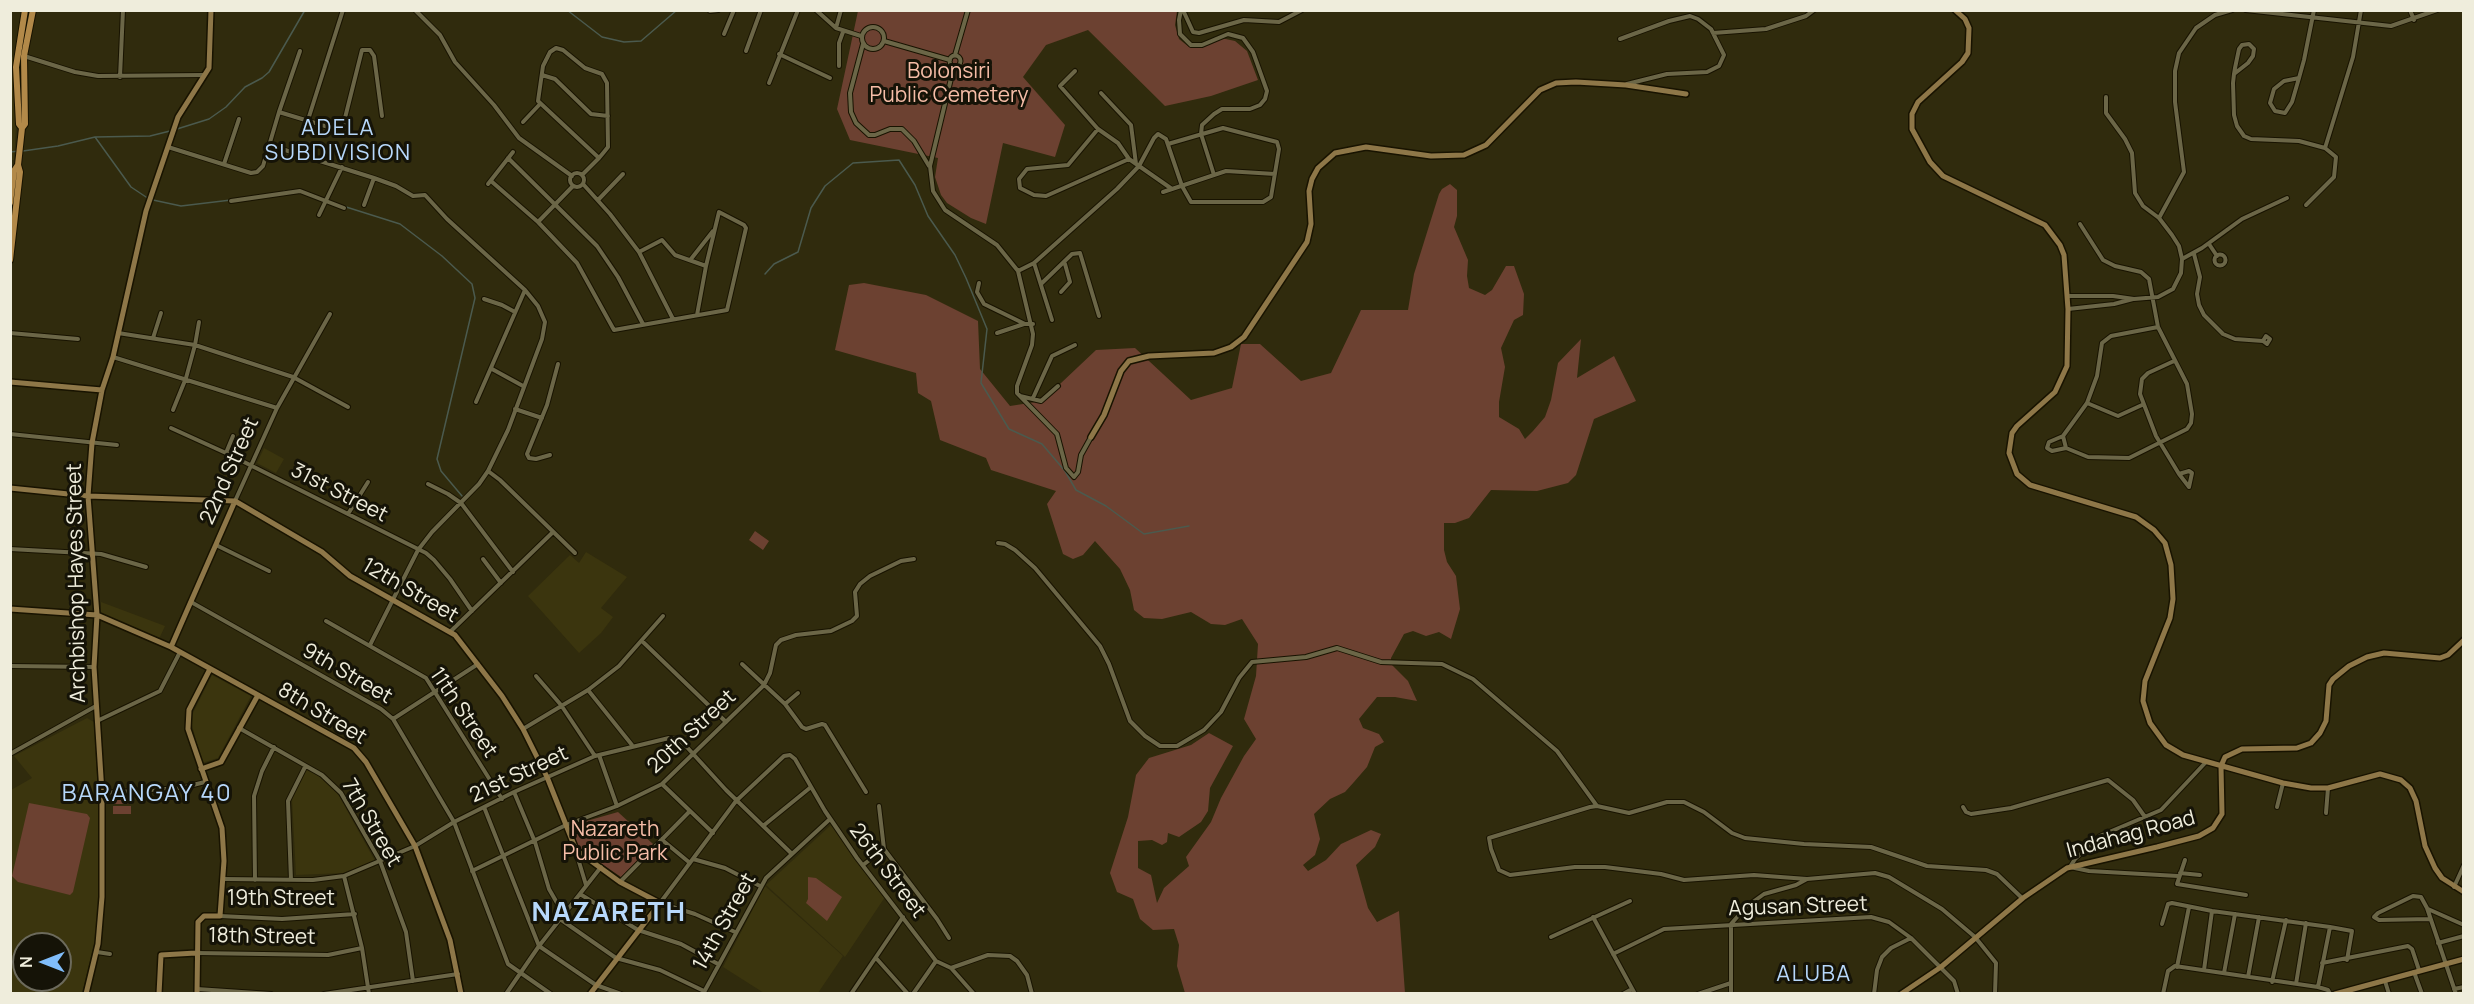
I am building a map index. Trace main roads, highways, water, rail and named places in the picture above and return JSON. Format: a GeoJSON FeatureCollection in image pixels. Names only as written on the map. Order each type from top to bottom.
{"type":"FeatureCollection","features":[{"type":"Feature","properties":{"kind":"main road"},"geometry":{"type":"LineString","coordinates":[[10,260],[20,172],[18,165],[20,145],[22,129],[26,124],[21,56],[25,10]]}},
{"type":"Feature","properties":{"kind":"main road"},"geometry":{"type":"LineString","coordinates":[[21,56],[33,10]]}},
{"type":"Feature","properties":{"kind":"main road"},"geometry":{"type":"LineString","coordinates":[[10,203],[14,171],[18,165]]}},
{"type":"Feature","properties":{"kind":"waterway"},"geometry":{"type":"LineString","coordinates":[[177,129],[209,119],[226,107],[245,87],[269,72],[305,10]]}},
{"type":"Feature","properties":{"kind":"waterway"},"geometry":{"type":"LineString","coordinates":[[567,10],[602,37],[624,42],[641,41],[677,10]]}},
{"type":"Feature","properties":{"kind":"waterway"},"geometry":{"type":"LineString","coordinates":[[23,151],[95,137],[150,136],[170,131]]}},
{"type":"Feature","properties":{"kind":"waterway"},"geometry":{"type":"LineString","coordinates":[[95,137],[131,187],[149,199]]}},
{"type":"Feature","properties":{"kind":"waterway"},"geometry":{"type":"LineString","coordinates":[[10,152],[19,151]]}},
{"type":"Feature","properties":{"kind":"waterway"},"geometry":{"type":"LineString","coordinates":[[765,274],[774,264],[798,252],[811,208],[825,186],[853,163],[899,160],[915,185],[928,216],[955,255],[987,329],[981,383],[1009,429],[1042,444],[1065,471],[1076,490],[1106,506],[1144,534],[1189,526]]}},
{"type":"Feature","properties":{"kind":"waterway"},"geometry":{"type":"LineString","coordinates":[[284,191],[299,190]]}},
{"type":"Feature","properties":{"kind":"waterway"},"geometry":{"type":"LineString","coordinates":[[153,200],[181,206],[231,200]]}},
{"type":"Feature","properties":{"kind":"waterway"},"geometry":{"type":"LineString","coordinates":[[343,206],[400,224],[442,256],[472,284],[475,298],[437,459],[441,471],[462,496]]}},
{"type":"Feature","properties":{"kind":"district","name":"ADELA SUBDIVISION"},"geometry":{"type":"Point","coordinates":[338,142]}},
{"type":"Feature","properties":{"kind":"district","name":"BARANGAY 40"},"geometry":{"type":"Point","coordinates":[147,794]}},
{"type":"Feature","properties":{"kind":"district","name":"NAZARETH"},"geometry":{"type":"Point","coordinates":[609,913]}},
{"type":"Feature","properties":{"kind":"district","name":"ALUBA"},"geometry":{"type":"Point","coordinates":[1814,975]}},
{"type":"Feature","properties":{"kind":"park label","name":"Bolonsiri Public Cemetery"},"geometry":{"type":"Point","coordinates":[949,84]}},
{"type":"Feature","properties":{"kind":"park label","name":"Nazareth Public Park"},"geometry":{"type":"Point","coordinates":[615,842]}}]}
